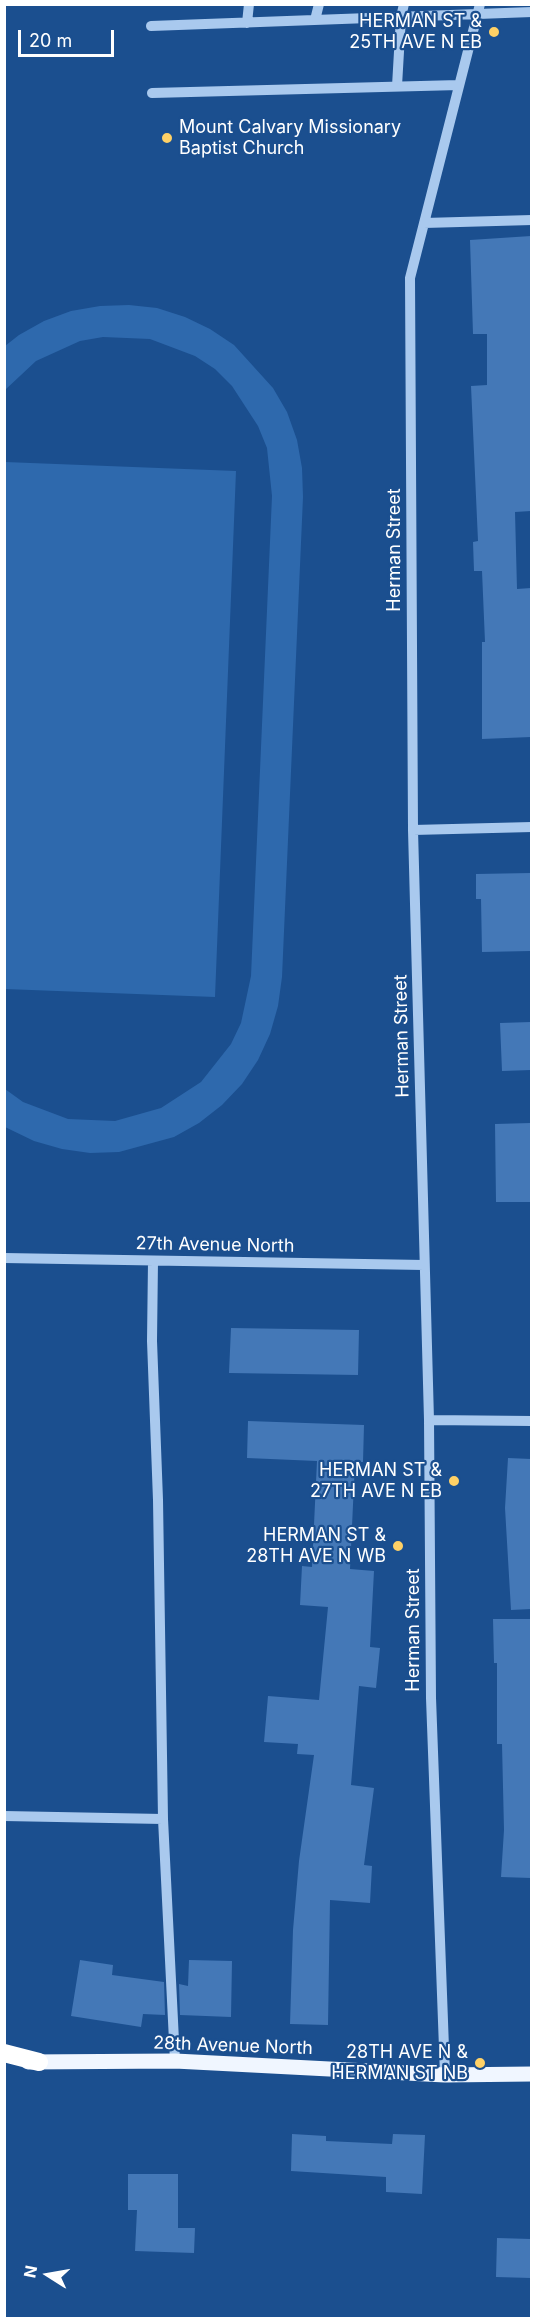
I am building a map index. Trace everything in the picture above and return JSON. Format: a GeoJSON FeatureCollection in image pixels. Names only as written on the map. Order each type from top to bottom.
{"type":"FeatureCollection","features":[{"type":"Feature","properties":{"kind":"highway"},"geometry":{"type":"LineString","coordinates":[[4,2053],[39,2062]]}},
{"type":"Feature","properties":{"kind":"main road","name":"28th Avenue North"},"geometry":{"type":"LineString","coordinates":[[4,2061],[175,2061],[445,2075],[531,2074]]}},
{"type":"Feature","properties":{"kind":"street"},"geometry":{"type":"LineString","coordinates":[[247,23],[249,4]]}},
{"type":"Feature","properties":{"kind":"street"},"geometry":{"type":"LineString","coordinates":[[315,20],[319,4]]}},
{"type":"Feature","properties":{"kind":"street"},"geometry":{"type":"LineString","coordinates":[[398,86],[401,17],[404,4]]}},
{"type":"Feature","properties":{"kind":"street"},"geometry":{"type":"LineString","coordinates":[[151,26],[401,17],[479,9],[531,12]]}},
{"type":"Feature","properties":{"kind":"street","name":"Herman Street"},"geometry":{"type":"LineString","coordinates":[[445,2075],[430,1698],[429,1420],[413,830],[410,278],[479,9]]}},
{"type":"Feature","properties":{"kind":"street"},"geometry":{"type":"LineString","coordinates":[[152,93],[459,85]]}},
{"type":"Feature","properties":{"kind":"street"},"geometry":{"type":"LineString","coordinates":[[424,223],[531,220]]}},
{"type":"Feature","properties":{"kind":"street"},"geometry":{"type":"LineString","coordinates":[[413,830],[531,827]]}},
{"type":"Feature","properties":{"kind":"street","name":"27th Avenue North"},"geometry":{"type":"LineString","coordinates":[[4,1258],[424,1264]]}},
{"type":"Feature","properties":{"kind":"street"},"geometry":{"type":"LineString","coordinates":[[153,1260],[152,1341],[158,1500],[163,1819],[175,2061]]}},
{"type":"Feature","properties":{"kind":"street"},"geometry":{"type":"LineString","coordinates":[[429,1420],[531,1421]]}},
{"type":"Feature","properties":{"kind":"street"},"geometry":{"type":"LineString","coordinates":[[4,1816],[163,1819]]}},
{"type":"Feature","properties":{"kind":"shaded area"},"geometry":{"type":"Polygon","coordinates":[[[129,305],[157,308],[185,317],[210,329],[234,345],[273,388],[287,412],[297,440],[302,468],[303,497],[282,977],[278,1006],[270,1034],[258,1060],[242,1084],[222,1105],[199,1123],[174,1137],[119,1152],[90,1153],[62,1149],[34,1141],[5,1127],[5,1089],[23,1102],[68,1119],[115,1121],[161,1108],[201,1082],[231,1044],[241,1023],[251,976],[272,496],[267,448],[258,426],[232,386],[215,369],[195,356],[150,339],[103,337],[80,341],[36,361],[5,390],[5,346],[19,335],[44,321],[71,311],[100,306],[129,305]]]}},
{"type":"Feature","properties":{"kind":"shaded area"},"geometry":{"type":"Polygon","coordinates":[[[5,462],[236,471],[215,997],[5,989],[5,462]]]}},
{"type":"Feature","properties":{"kind":"building"},"geometry":{"type":"Polygon","coordinates":[[[531,236],[531,511],[515,512],[517,589],[531,588],[531,737],[482,739],[482,642],[485,642],[482,571],[474,571],[473,542],[478,541],[471,386],[487,385],[487,334],[473,334],[470,240],[531,236]]]}},
{"type":"Feature","properties":{"kind":"building"},"geometry":{"type":"Polygon","coordinates":[[[531,873],[531,951],[482,952],[481,899],[476,899],[476,874],[531,873]]]}},
{"type":"Feature","properties":{"kind":"building"},"geometry":{"type":"Polygon","coordinates":[[[531,1022],[531,1070],[502,1071],[500,1023],[531,1022]]]}},
{"type":"Feature","properties":{"kind":"building"},"geometry":{"type":"Polygon","coordinates":[[[531,1123],[531,1202],[496,1202],[495,1124],[531,1123]]]}},
{"type":"Feature","properties":{"kind":"building"},"geometry":{"type":"Polygon","coordinates":[[[231,1328],[359,1330],[358,1375],[229,1373],[231,1328]]]}},
{"type":"Feature","properties":{"kind":"building"},"geometry":{"type":"Polygon","coordinates":[[[248,1421],[364,1425],[363,1462],[355,1462],[350,1569],[374,1571],[370,1647],[380,1648],[376,1688],[359,1686],[351,1785],[374,1788],[364,1865],[372,1866],[370,1903],[330,1900],[328,2025],[290,2024],[293,1930],[299,1861],[314,1755],[297,1754],[298,1744],[264,1742],[268,1696],[319,1700],[328,1607],[300,1605],[302,1566],[312,1567],[317,1461],[247,1458],[248,1421]]]}},
{"type":"Feature","properties":{"kind":"building"},"geometry":{"type":"Polygon","coordinates":[[[508,1458],[531,1459],[531,1609],[511,1610],[505,1508],[508,1458]]]}},
{"type":"Feature","properties":{"kind":"building"},"geometry":{"type":"Polygon","coordinates":[[[493,1619],[531,1619],[531,1878],[501,1877],[504,1830],[502,1744],[497,1744],[497,1663],[494,1663],[493,1619]]]}},
{"type":"Feature","properties":{"kind":"building"},"geometry":{"type":"Polygon","coordinates":[[[80,1960],[113,1965],[112,1975],[164,1982],[165,2015],[143,2014],[141,2027],[71,2016],[80,1960]]]}},
{"type":"Feature","properties":{"kind":"building"},"geometry":{"type":"Polygon","coordinates":[[[189,1960],[232,1961],[231,2017],[180,2015],[179,1984],[188,1986],[189,1960]]]}},
{"type":"Feature","properties":{"kind":"building"},"geometry":{"type":"Polygon","coordinates":[[[292,2134],[326,2136],[326,2141],[392,2144],[393,2134],[425,2135],[422,2194],[386,2192],[386,2177],[291,2171],[292,2134]]]}},
{"type":"Feature","properties":{"kind":"building"},"geometry":{"type":"Polygon","coordinates":[[[128,2174],[178,2174],[178,2228],[195,2228],[194,2253],[135,2251],[137,2210],[128,2210],[128,2174]]]}},
{"type":"Feature","properties":{"kind":"building"},"geometry":{"type":"Polygon","coordinates":[[[497,2238],[531,2239],[531,2278],[496,2277],[497,2238]]]}},
{"type":"Feature","properties":{"kind":"place","name":"HERMAN ST & 25TH AVE N EB"},"geometry":{"type":"Point","coordinates":[494,32]}},
{"type":"Feature","properties":{"kind":"place","name":"Mount Calvary Missionary Baptist Church"},"geometry":{"type":"Point","coordinates":[167,138]}},
{"type":"Feature","properties":{"kind":"place","name":"HERMAN ST & 27TH AVE N EB"},"geometry":{"type":"Point","coordinates":[454,1481]}},
{"type":"Feature","properties":{"kind":"place","name":"HERMAN ST & 28TH AVE N WB"},"geometry":{"type":"Point","coordinates":[398,1546]}},
{"type":"Feature","properties":{"kind":"place","name":"28TH AVE N & HERMAN ST NB"},"geometry":{"type":"Point","coordinates":[480,2063]}}]}
